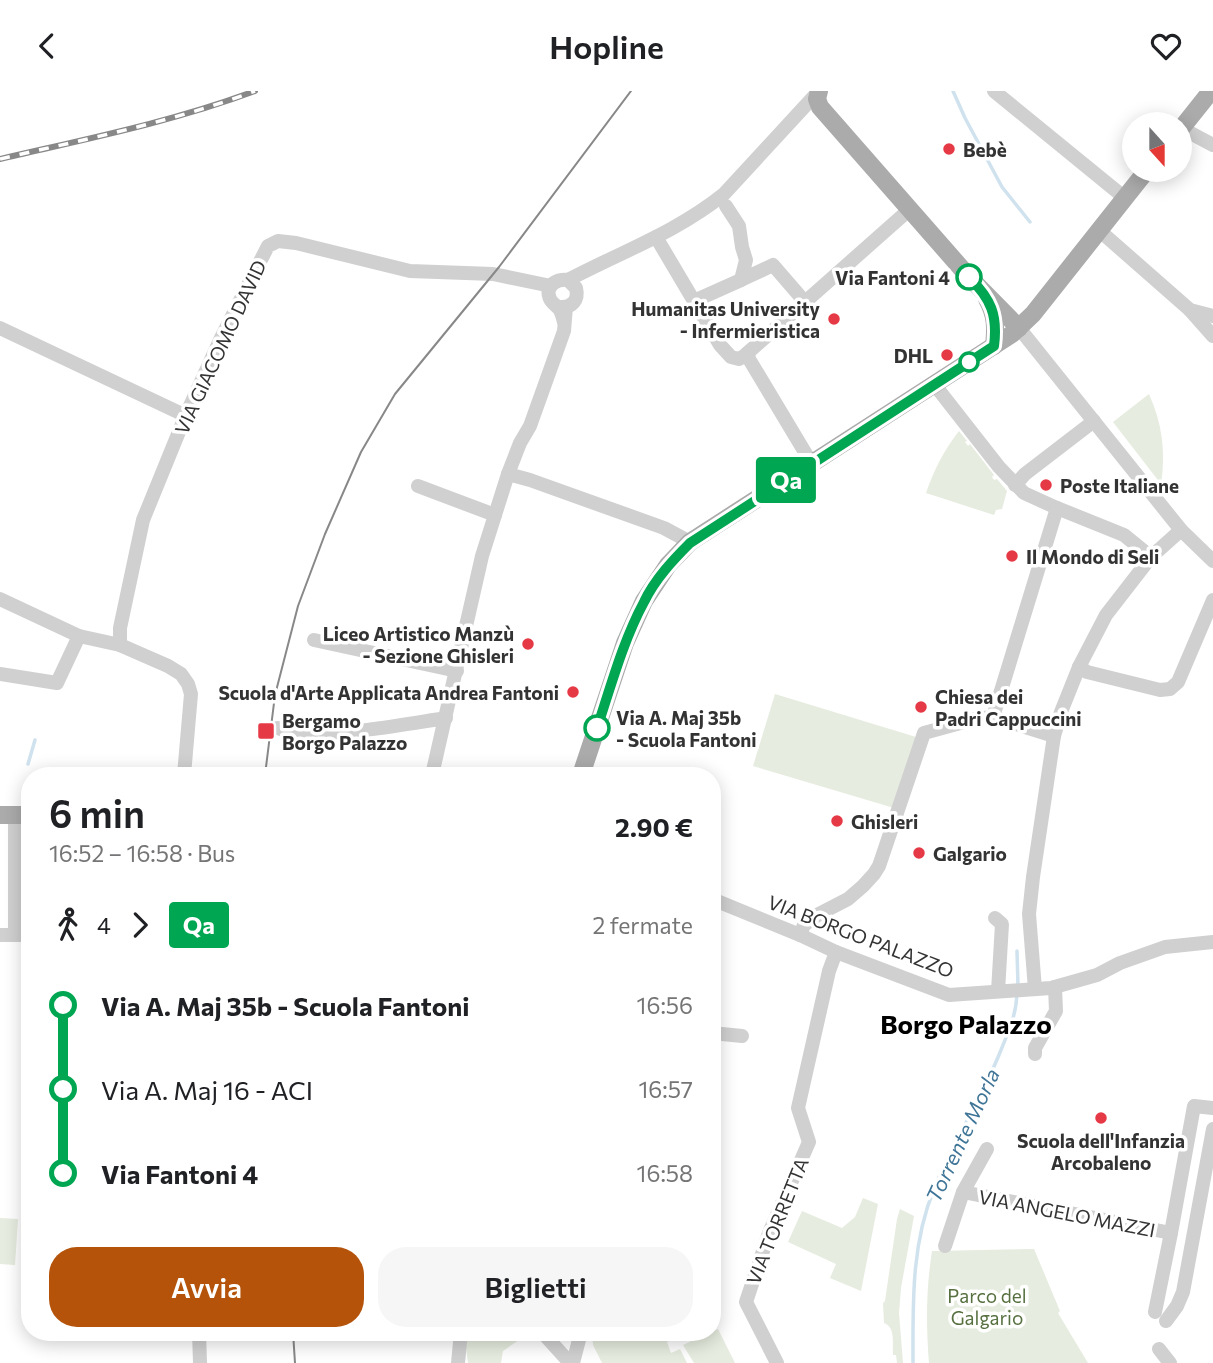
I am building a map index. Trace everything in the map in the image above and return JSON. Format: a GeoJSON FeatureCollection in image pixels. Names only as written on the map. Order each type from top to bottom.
{"type":"FeatureCollection","features":[{"type":"Feature","properties":{"kind":"main road"},"geometry":{"type":"LineString","coordinates":[[1192,114],[1211,91]]}},
{"type":"Feature","properties":{"kind":"main road"},"geometry":{"type":"LineString","coordinates":[[815,100],[981,290],[1019,328]]}},
{"type":"Feature","properties":{"kind":"main road"},"geometry":{"type":"LineString","coordinates":[[584,767],[625,643],[644,601],[668,565],[690,543],[1019,328],[1034,314],[1138,182]]}},
{"type":"Feature","properties":{"kind":"main road"},"geometry":{"type":"LineString","coordinates":[[981,290],[995,318],[994,346]]}},
{"type":"Feature","properties":{"kind":"street"},"geometry":{"type":"LineString","coordinates":[[994,91],[1125,198]]}},
{"type":"Feature","properties":{"kind":"street"},"geometry":{"type":"LineString","coordinates":[[434,767],[482,556],[508,474],[530,426],[564,331],[562,307],[550,300],[551,286],[557,280],[571,282],[588,269],[687,222],[724,194],[815,100]]}},
{"type":"Feature","properties":{"kind":"street"},"geometry":{"type":"LineString","coordinates":[[1192,135],[1213,145]]}},
{"type":"Feature","properties":{"kind":"street"},"geometry":{"type":"LineString","coordinates":[[726,206],[738,226],[746,260],[741,279]]}},
{"type":"Feature","properties":{"kind":"street"},"geometry":{"type":"LineString","coordinates":[[656,237],[720,345],[731,357],[739,359],[910,209]]}},
{"type":"Feature","properties":{"kind":"street"},"geometry":{"type":"LineString","coordinates":[[1100,231],[1190,310],[1213,336]]}},
{"type":"Feature","properties":{"kind":"street","name":"VIA GIACOMO DAVID"},"geometry":{"type":"LineString","coordinates":[[120,645],[120,628],[144,520],[185,417],[221,338],[268,246],[278,241],[296,243],[410,271],[493,274],[551,286]]}},
{"type":"Feature","properties":{"kind":"street"},"geometry":{"type":"LineString","coordinates":[[694,301],[773,265],[805,302]]}},
{"type":"Feature","properties":{"kind":"street"},"geometry":{"type":"LineString","coordinates":[[562,307],[576,300],[577,292],[571,282]]}},
{"type":"Feature","properties":{"kind":"street"},"geometry":{"type":"LineString","coordinates":[[1190,310],[1213,316]]}},
{"type":"Feature","properties":{"kind":"street"},"geometry":{"type":"LineString","coordinates":[[0,328],[185,417]]}},
{"type":"Feature","properties":{"kind":"street"},"geometry":{"type":"LineString","coordinates":[[1019,328],[1181,530],[1213,561]]}},
{"type":"Feature","properties":{"kind":"street"},"geometry":{"type":"LineString","coordinates":[[748,353],[749,359],[812,464]]}},
{"type":"Feature","properties":{"kind":"street"},"geometry":{"type":"LineString","coordinates":[[934,384],[999,467],[1024,493],[1124,535],[1152,557]]}},
{"type":"Feature","properties":{"kind":"street"},"geometry":{"type":"LineString","coordinates":[[1015,485],[1025,474],[1094,421]]}},
{"type":"Feature","properties":{"kind":"street"},"geometry":{"type":"LineString","coordinates":[[508,474],[664,528],[690,543]]}},
{"type":"Feature","properties":{"kind":"street"},"geometry":{"type":"LineString","coordinates":[[418,486],[495,515]]}},
{"type":"Feature","properties":{"kind":"street"},"geometry":{"type":"LineString","coordinates":[[993,717],[1057,508]]}},
{"type":"Feature","properties":{"kind":"street"},"geometry":{"type":"LineString","coordinates":[[1033,989],[1029,914],[1032,877],[1061,712],[1079,667],[1106,615],[1152,557],[1181,530]]}},
{"type":"Feature","properties":{"kind":"street"},"geometry":{"type":"LineString","coordinates":[[0,599],[79,636],[120,645],[181,674],[191,694],[185,767]]}},
{"type":"Feature","properties":{"kind":"street"},"geometry":{"type":"LineString","coordinates":[[1079,667],[1160,690],[1170,689],[1178,683],[1213,600]]}},
{"type":"Feature","properties":{"kind":"street"},"geometry":{"type":"LineString","coordinates":[[0,674],[57,683],[79,636]]}},
{"type":"Feature","properties":{"kind":"street"},"geometry":{"type":"LineString","coordinates":[[314,640],[457,671]]}},
{"type":"Feature","properties":{"kind":"street"},"geometry":{"type":"LineString","coordinates":[[800,935],[804,925],[848,899],[874,874],[882,860],[924,733],[975,719],[993,717],[1055,736]]}},
{"type":"Feature","properties":{"kind":"street"},"geometry":{"type":"LineString","coordinates":[[278,729],[285,732],[330,733],[446,718]]}},
{"type":"Feature","properties":{"kind":"street"},"geometry":{"type":"LineString","coordinates":[[15,815],[15,935]]}},
{"type":"Feature","properties":{"kind":"street","name":"VIA BORGO PALAZZO"},"geometry":{"type":"LineString","coordinates":[[721,903],[836,952],[949,995],[1055,987],[1097,975],[1120,963],[1165,947],[1213,942]]}},
{"type":"Feature","properties":{"kind":"street"},"geometry":{"type":"LineString","coordinates":[[995,918],[1002,924],[1001,991]]}},
{"type":"Feature","properties":{"kind":"street","name":"VIA TORRETTA"},"geometry":{"type":"LineString","coordinates":[[778,1363],[746,1302],[769,1233],[809,1142],[798,1108],[829,971],[836,952]]}},
{"type":"Feature","properties":{"kind":"street"},"geometry":{"type":"LineString","coordinates":[[1035,1054],[1035,1048],[1056,1011],[1055,987]]}},
{"type":"Feature","properties":{"kind":"street"},"geometry":{"type":"LineString","coordinates":[[721,1034],[742,1036]]}},
{"type":"Feature","properties":{"kind":"street","name":"VIA ANGELO MAZZI"},"geometry":{"type":"LineString","coordinates":[[1213,1108],[1194,1106],[1171,1233],[1160,1317],[1177,1306],[1183,1292],[1213,1129]]}},
{"type":"Feature","properties":{"kind":"street","name":"VIA ANGELO MAZZI"},"geometry":{"type":"LineString","coordinates":[[945,1246],[962,1192],[986,1149]]}},
{"type":"Feature","properties":{"kind":"street","name":"VIA ANGELO MAZZI"},"geometry":{"type":"LineString","coordinates":[[962,1192],[1171,1233]]}},
{"type":"Feature","properties":{"kind":"street"},"geometry":{"type":"LineString","coordinates":[[200,1341],[200,1363]]}},
{"type":"Feature","properties":{"kind":"street"},"geometry":{"type":"LineString","coordinates":[[458,1363],[460,1341]]}},
{"type":"Feature","properties":{"kind":"street"},"geometry":{"type":"LineString","coordinates":[[553,1341],[571,1363]]}},
{"type":"Feature","properties":{"kind":"street"},"geometry":{"type":"LineString","coordinates":[[571,1363],[578,1341]]}},
{"type":"Feature","properties":{"kind":"street"},"geometry":{"type":"LineString","coordinates":[[1159,1349],[1170,1363]]}},
{"type":"Feature","properties":{"kind":"green space"},"geometry":{"type":"Polygon","coordinates":[[[1149,394],[1162,438],[1161,484],[1113,422],[1149,394]]]}},
{"type":"Feature","properties":{"kind":"green space"},"geometry":{"type":"Polygon","coordinates":[[[959,431],[968,446],[970,444],[994,475],[994,480],[997,479],[1007,491],[1002,509],[996,510],[994,515],[926,493],[932,476],[959,431]]]}},
{"type":"Feature","properties":{"kind":"green space"},"geometry":{"type":"Polygon","coordinates":[[[775,694],[916,737],[894,808],[753,766],[775,694]]]}},
{"type":"Feature","properties":{"kind":"green space"},"geometry":{"type":"Polygon","coordinates":[[[863,1198],[878,1204],[861,1291],[830,1278],[836,1264],[788,1242],[802,1211],[842,1228],[855,1217],[863,1198]]]}},
{"type":"Feature","properties":{"kind":"green space"},"geometry":{"type":"Polygon","coordinates":[[[900,1209],[914,1216],[899,1313],[903,1363],[897,1363],[896,1355],[893,1355],[892,1332],[884,1323],[883,1303],[900,1209]]]}},
{"type":"Feature","properties":{"kind":"green space"},"geometry":{"type":"Polygon","coordinates":[[[0,1218],[18,1219],[15,1265],[0,1264],[0,1218]]]}},
{"type":"Feature","properties":{"kind":"green space","name":"Parco del Galgario"},"geometry":{"type":"Polygon","coordinates":[[[1034,1249],[1060,1311],[1058,1313],[1088,1363],[929,1363],[927,1307],[932,1251],[1034,1249]]]}},
{"type":"Feature","properties":{"kind":"green space"},"geometry":{"type":"Polygon","coordinates":[[[721,1335],[735,1363],[694,1363],[683,1345],[692,1341],[721,1341],[721,1335]]]}},
{"type":"Feature","properties":{"kind":"green space"},"geometry":{"type":"Polygon","coordinates":[[[467,1341],[517,1341],[503,1351],[501,1363],[468,1363],[467,1341]]]}},
{"type":"Feature","properties":{"kind":"green space"},"geometry":{"type":"Polygon","coordinates":[[[593,1341],[669,1341],[671,1353],[680,1349],[687,1363],[602,1363],[593,1341]]]}},
{"type":"Feature","properties":{"kind":"waterway","name":"Torrente Morla"},"geometry":{"type":"LineString","coordinates":[[953,91],[1002,187],[1030,222]]}},
{"type":"Feature","properties":{"kind":"waterway"},"geometry":{"type":"LineString","coordinates":[[28,764],[35,740]]}},
{"type":"Feature","properties":{"kind":"waterway","name":"Torrente Morla"},"geometry":{"type":"LineString","coordinates":[[1017,951],[1018,986]]}},
{"type":"Feature","properties":{"kind":"waterway","name":"Torrente Morla"},"geometry":{"type":"LineString","coordinates":[[913,1363],[915,1275],[926,1210],[1001,1050],[1014,1016],[1017,994]]}},
{"type":"Feature","properties":{"kind":"tram line"},"geometry":{"type":"LineString","coordinates":[[266,767],[275,695],[298,606],[325,534],[361,452],[395,394],[499,267],[631,91]]}},
{"type":"Feature","properties":{"kind":"tram line"},"geometry":{"type":"LineString","coordinates":[[294,1341],[295,1363]]}},
{"type":"Feature","properties":{"kind":"railway"},"geometry":{"type":"LineString","coordinates":[[0,159],[161,121],[255,91]]}},
{"type":"Feature","properties":{"kind":"bus line","name":"Qa"},"geometry":{"type":"LineString","coordinates":[[597,728],[625,643],[644,601],[668,565],[690,543],[994,346],[996,331],[993,310],[969,277]]}},
{"type":"Feature","properties":{"kind":"place","name":"Bebè"},"geometry":{"type":"Point","coordinates":[949,149]}},
{"type":"Feature","properties":{"kind":"place","name":"Via Fantoni 4"},"geometry":{"type":"Point","coordinates":[969,277]}},
{"type":"Feature","properties":{"kind":"place","name":"Humanitas University - Infermieristica"},"geometry":{"type":"Point","coordinates":[834,319]}},
{"type":"Feature","properties":{"kind":"place","name":"DHL"},"geometry":{"type":"Point","coordinates":[947,355]}},
{"type":"Feature","properties":{"kind":"place","name":"Poste Italiane"},"geometry":{"type":"Point","coordinates":[1046,485]}},
{"type":"Feature","properties":{"kind":"place","name":"Il Mondo di Seli"},"geometry":{"type":"Point","coordinates":[1012,556]}},
{"type":"Feature","properties":{"kind":"place","name":"Liceo Artistico Manzù - Sezione Ghisleri"},"geometry":{"type":"Point","coordinates":[528,644]}},
{"type":"Feature","properties":{"kind":"place","name":"Scuola d'Arte Applicata Andrea Fantoni"},"geometry":{"type":"Point","coordinates":[573,692]}},
{"type":"Feature","properties":{"kind":"place","name":"Chiesa dei Padri Cappuccini"},"geometry":{"type":"Point","coordinates":[921,707]}},
{"type":"Feature","properties":{"kind":"place","name":"Via A. Maj 35b - Scuola Fantoni"},"geometry":{"type":"Point","coordinates":[597,728]}},
{"type":"Feature","properties":{"kind":"place","name":"Bergamo Borgo Palazzo"},"geometry":{"type":"Point","coordinates":[266,731]}},
{"type":"Feature","properties":{"kind":"place","name":"Ghisleri"},"geometry":{"type":"Point","coordinates":[837,821]}},
{"type":"Feature","properties":{"kind":"place","name":"Galgario"},"geometry":{"type":"Point","coordinates":[919,853]}},
{"type":"Feature","properties":{"kind":"place","name":"Scuola dell'Infanzia Arcobaleno"},"geometry":{"type":"Point","coordinates":[1101,1118]}},
{"type":"Feature","properties":{"kind":"district","name":"Borgo Palazzo"},"geometry":{"type":"Point","coordinates":[966,1023]}}]}
